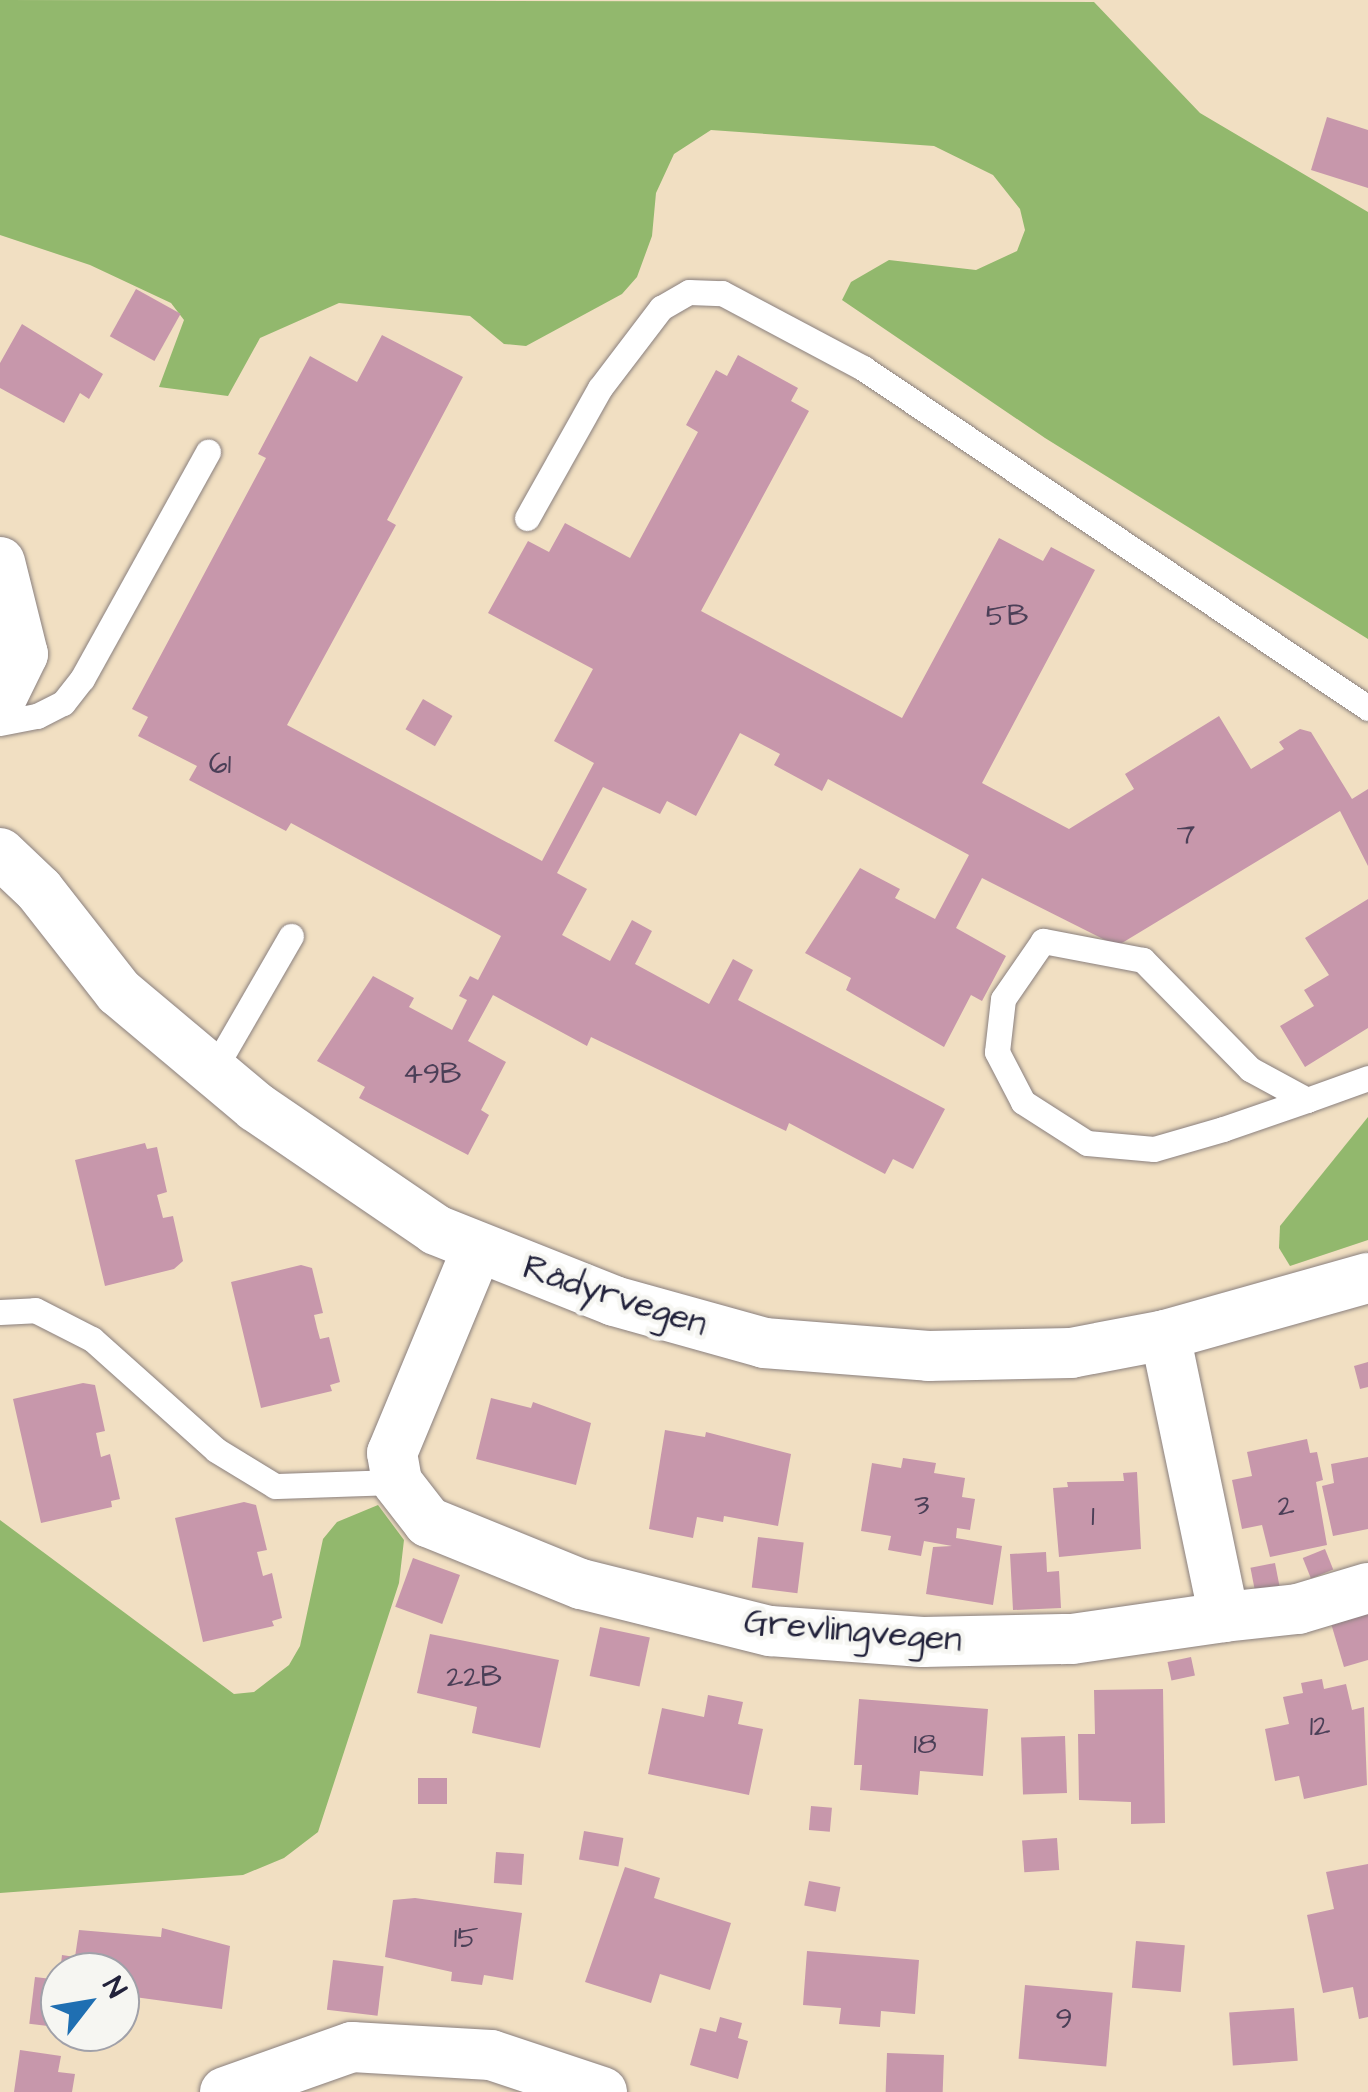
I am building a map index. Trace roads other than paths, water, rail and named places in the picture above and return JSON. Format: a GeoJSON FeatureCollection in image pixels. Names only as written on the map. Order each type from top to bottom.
{"type":"FeatureCollection","features":[{"type":"Feature","properties":{"kind":"street"},"geometry":{"type":"LineString","coordinates":[[0,562],[23,654],[0,702]]}},
{"type":"Feature","properties":{"kind":"street","name":"Rådyrvegen"},"geometry":{"type":"LineString","coordinates":[[0,854],[39,890],[118,992],[213,1070],[436,1230],[614,1301],[764,1343],[946,1356],[1072,1353],[1165,1336],[1368,1278]]}},
{"type":"Feature","properties":{"kind":"street"},"geometry":{"type":"LineString","coordinates":[[397,1482],[392,1452],[477,1249]]}},
{"type":"Feature","properties":{"kind":"street"},"geometry":{"type":"LineString","coordinates":[[1165,1336],[1224,1617]]}},
{"type":"Feature","properties":{"kind":"street","name":"Grevlingvegen"},"geometry":{"type":"LineString","coordinates":[[397,1482],[428,1522],[581,1584],[770,1631],[923,1642],[1072,1639],[1298,1609],[1368,1588]]}},
{"type":"Feature","properties":{"kind":"street"},"geometry":{"type":"LineString","coordinates":[[225,2092],[352,2047],[491,2054],[602,2092]]}},
{"type":"Feature","properties":{"kind":"lane"},"geometry":{"type":"LineString","coordinates":[[527,518],[600,388],[661,308],[688,292],[722,293],[863,368],[1368,708]]}},
{"type":"Feature","properties":{"kind":"lane"},"geometry":{"type":"LineString","coordinates":[[0,722],[37,716],[62,702],[82,680],[208,452]]}},
{"type":"Feature","properties":{"kind":"lane"},"geometry":{"type":"LineString","coordinates":[[213,1070],[290,936]]}},
{"type":"Feature","properties":{"kind":"lane"},"geometry":{"type":"LineString","coordinates":[[1307,1100],[1250,1068],[1142,960],[1043,941],[1004,999],[997,1052],[1023,1102],[1087,1143],[1154,1149],[1307,1100],[1368,1078]]}},
{"type":"Feature","properties":{"kind":"lane"},"geometry":{"type":"LineString","coordinates":[[0,1312],[35,1310],[92,1338],[216,1450],[275,1486],[397,1482]]}}]}
